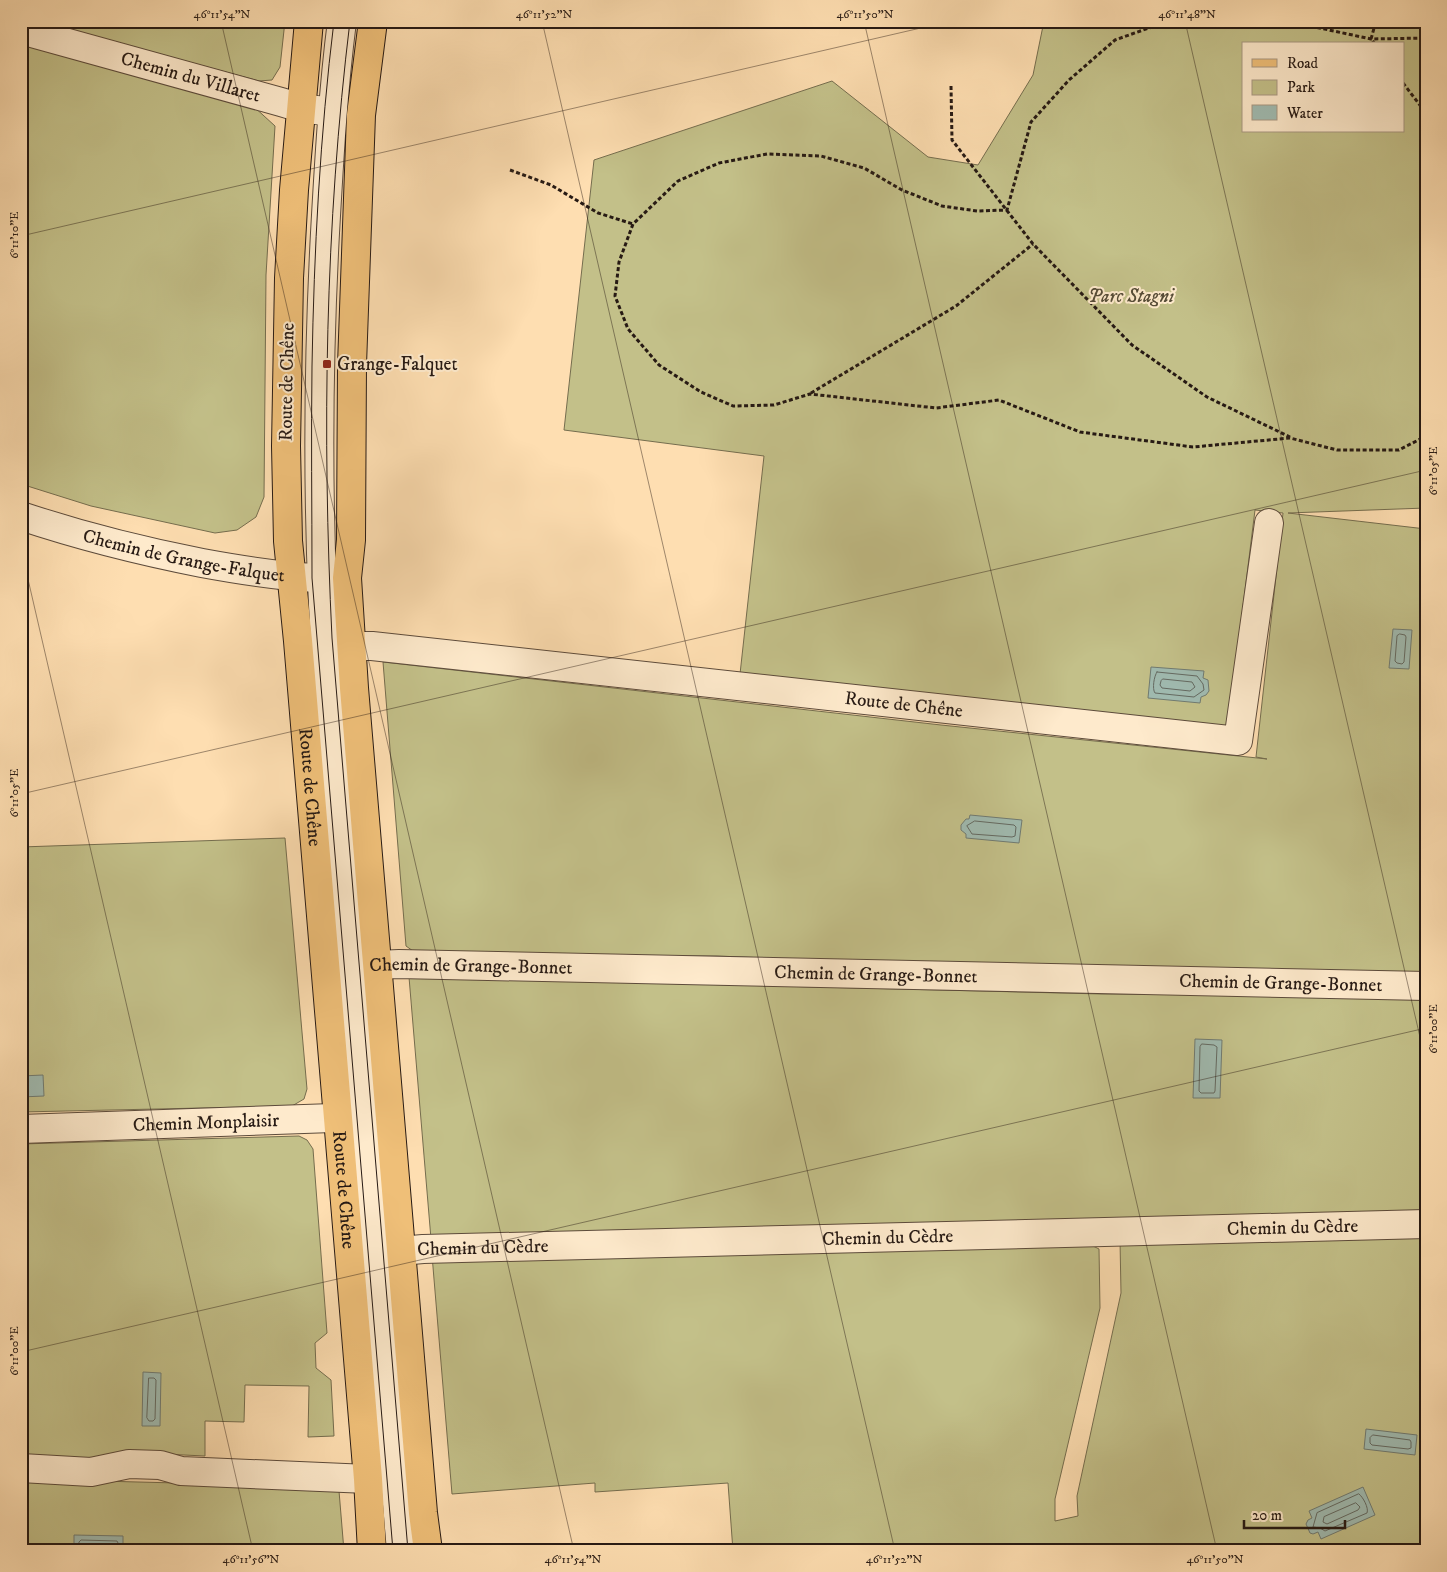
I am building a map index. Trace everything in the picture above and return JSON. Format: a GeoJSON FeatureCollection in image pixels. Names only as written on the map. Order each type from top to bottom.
{"type":"FeatureCollection","features":[{"type":"Feature","properties":{"kind":"main road","name":"Route de Chêne"},"geometry":{"type":"LineString","coordinates":[[309,21],[294,200],[286,363],[288,541],[351,966],[375,1252],[423,1514],[428,1551]]}},
{"type":"Feature","properties":{"kind":"main road","name":"Route de Chêne"},"geometry":{"type":"LineString","coordinates":[[372,21],[361,114],[352,365],[351,540],[347,578],[351,646],[351,966],[375,1252],[368,1479],[372,1551]]}},
{"type":"Feature","properties":{"kind":"street"},"geometry":{"type":"LineString","coordinates":[[342,21],[333,112],[324,240],[319,364],[319,480],[321,578],[328,690],[351,966]]}},
{"type":"Feature","properties":{"kind":"street","name":"Chemin du Villaret"},"geometry":{"type":"LineString","coordinates":[[21,30],[301,108],[361,114]]}},
{"type":"Feature","properties":{"kind":"street","name":"Chemin de Grange-Falquet"},"geometry":{"type":"LineString","coordinates":[[21,516],[58,529],[139,551],[292,577],[347,578]]}},
{"type":"Feature","properties":{"kind":"street","name":"Route de Chêne"},"geometry":{"type":"LineString","coordinates":[[351,646],[380,647],[1238,741],[1269,523]]}},
{"type":"Feature","properties":{"kind":"street","name":"Chemin de Grange-Bonnet"},"geometry":{"type":"LineString","coordinates":[[351,966],[1426,986]]}},
{"type":"Feature","properties":{"kind":"street","name":"Chemin Monplaisir"},"geometry":{"type":"LineString","coordinates":[[21,1129],[364,1116]]}},
{"type":"Feature","properties":{"kind":"street","name":"Chemin du Cèdre"},"geometry":{"type":"LineString","coordinates":[[375,1252],[423,1249],[1426,1224]]}},
{"type":"Feature","properties":{"kind":"street"},"geometry":{"type":"LineString","coordinates":[[375,1252],[401,1551]]}},
{"type":"Feature","properties":{"kind":"street"},"geometry":{"type":"LineString","coordinates":[[21,1468],[91,1472],[129,1464],[160,1465],[182,1471],[368,1479]]}},
{"type":"Feature","properties":{"kind":"path"},"geometry":{"type":"LineString","coordinates":[[1007,210],[1031,122],[1069,80],[1115,40],[1172,21]]}},
{"type":"Feature","properties":{"kind":"path"},"geometry":{"type":"LineString","coordinates":[[1272,21],[1315,27],[1372,39],[1426,38]]}},
{"type":"Feature","properties":{"kind":"path"},"geometry":{"type":"LineString","coordinates":[[1374,42],[1372,39],[1376,21]]}},
{"type":"Feature","properties":{"kind":"path"},"geometry":{"type":"LineString","coordinates":[[1404,84],[1426,113]]}},
{"type":"Feature","properties":{"kind":"path"},"geometry":{"type":"LineString","coordinates":[[951,86],[952,140],[1033,244],[1132,345],[1207,397],[1290,438],[1337,450],[1399,450],[1426,436]]}},
{"type":"Feature","properties":{"kind":"path"},"geometry":{"type":"LineString","coordinates":[[1007,210],[977,211],[942,206],[902,190],[864,168],[821,156],[767,154],[719,163],[678,181],[633,224],[619,262],[615,296],[628,330],[659,365],[701,392],[734,406],[774,404],[810,394],[956,306],[1033,244]]}},
{"type":"Feature","properties":{"kind":"path"},"geometry":{"type":"LineString","coordinates":[[510,170],[551,185],[598,213],[633,224]]}},
{"type":"Feature","properties":{"kind":"path"},"geometry":{"type":"LineString","coordinates":[[810,394],[936,408],[999,400],[1080,432],[1192,447],[1290,438]]}},
{"type":"Feature","properties":{"kind":"green space"},"geometry":{"type":"Polygon","coordinates":[[[36,21],[285,21],[280,67],[272,80],[259,81],[36,21]]]}},
{"type":"Feature","properties":{"kind":"green space","name":"Parc Stagni"},"geometry":{"type":"Polygon","coordinates":[[[1044,21],[1426,21],[1426,508],[1288,513],[1426,529],[1426,974],[935,965],[717,956],[615,956],[413,951],[406,946],[383,662],[941,725],[1267,759],[1256,757],[1283,513],[1255,510],[1228,727],[740,674],[764,456],[564,430],[594,160],[832,81],[928,157],[978,165],[1033,75],[1044,21]]]}},
{"type":"Feature","properties":{"kind":"green space"},"geometry":{"type":"Polygon","coordinates":[[[21,43],[252,105],[275,126],[266,275],[264,497],[256,517],[237,530],[215,533],[91,506],[21,484],[21,43]]]}},
{"type":"Feature","properties":{"kind":"green space"},"geometry":{"type":"Polygon","coordinates":[[[285,838],[307,1089],[304,1099],[292,1106],[21,1112],[21,847],[285,838]]]}},
{"type":"Feature","properties":{"kind":"green space"},"geometry":{"type":"Polygon","coordinates":[[[409,977],[1426,1000],[1426,1216],[431,1239],[409,977]]]}},
{"type":"Feature","properties":{"kind":"green space"},"geometry":{"type":"Polygon","coordinates":[[[299,1136],[307,1140],[313,1149],[327,1333],[315,1343],[316,1368],[331,1380],[334,1436],[308,1437],[309,1386],[245,1385],[244,1422],[205,1421],[205,1456],[142,1453],[85,1462],[21,1459],[21,1144],[299,1136]]]}},
{"type":"Feature","properties":{"kind":"green space"},"geometry":{"type":"Polygon","coordinates":[[[1426,1232],[1426,1551],[733,1551],[728,1483],[595,1492],[595,1483],[452,1494],[432,1255],[1079,1239],[1099,1249],[1100,1308],[1055,1499],[1055,1521],[1078,1516],[1077,1496],[1121,1293],[1120,1240],[1426,1232]]]}},
{"type":"Feature","properties":{"kind":"green space"},"geometry":{"type":"Polygon","coordinates":[[[21,1479],[177,1483],[339,1491],[344,1551],[21,1551],[21,1479]]]}},
{"type":"Feature","properties":{"kind":"water"},"geometry":{"type":"Polygon","coordinates":[[[1393,629],[1412,630],[1409,669],[1389,668],[1393,629]]]}},
{"type":"Feature","properties":{"kind":"water"},"geometry":{"type":"Polygon","coordinates":[[[1151,667],[1204,671],[1203,678],[1208,680],[1209,691],[1201,697],[1200,703],[1148,698],[1151,667]]]}},
{"type":"Feature","properties":{"kind":"water"},"geometry":{"type":"Polygon","coordinates":[[[970,815],[1022,820],[1019,843],[966,838],[966,834],[961,830],[961,825],[966,819],[969,819],[970,815]]]}},
{"type":"Feature","properties":{"kind":"water"},"geometry":{"type":"Polygon","coordinates":[[[1195,1039],[1222,1040],[1220,1098],[1193,1098],[1195,1039]]]}},
{"type":"Feature","properties":{"kind":"water"},"geometry":{"type":"Polygon","coordinates":[[[43,1075],[44,1096],[21,1097],[21,1076],[43,1075]]]}},
{"type":"Feature","properties":{"kind":"water"},"geometry":{"type":"Polygon","coordinates":[[[143,1372],[161,1373],[160,1426],[142,1426],[143,1372]]]}},
{"type":"Feature","properties":{"kind":"water"},"geometry":{"type":"Polygon","coordinates":[[[1366,1429],[1417,1435],[1415,1455],[1364,1449],[1366,1429]]]}},
{"type":"Feature","properties":{"kind":"water"},"geometry":{"type":"Polygon","coordinates":[[[1363,1487],[1375,1515],[1321,1539],[1318,1532],[1310,1533],[1306,1524],[1312,1518],[1309,1511],[1363,1487]]]}},
{"type":"Feature","properties":{"kind":"water"},"geometry":{"type":"Polygon","coordinates":[[[74,1535],[123,1536],[123,1551],[74,1551],[74,1535]]]}},
{"type":"Feature","properties":{"kind":"tram line"},"geometry":{"type":"LineString","coordinates":[[334,21],[321,150],[314,280],[312,578],[393,1551]]}},
{"type":"Feature","properties":{"kind":"tram line"},"geometry":{"type":"LineString","coordinates":[[350,21],[335,175],[328,329],[327,484],[329,561],[332,638],[408,1551]]}},
{"type":"Feature","properties":{"kind":"place","name":"Grange-Falquet"},"geometry":{"type":"Point","coordinates":[327,364]}}]}
